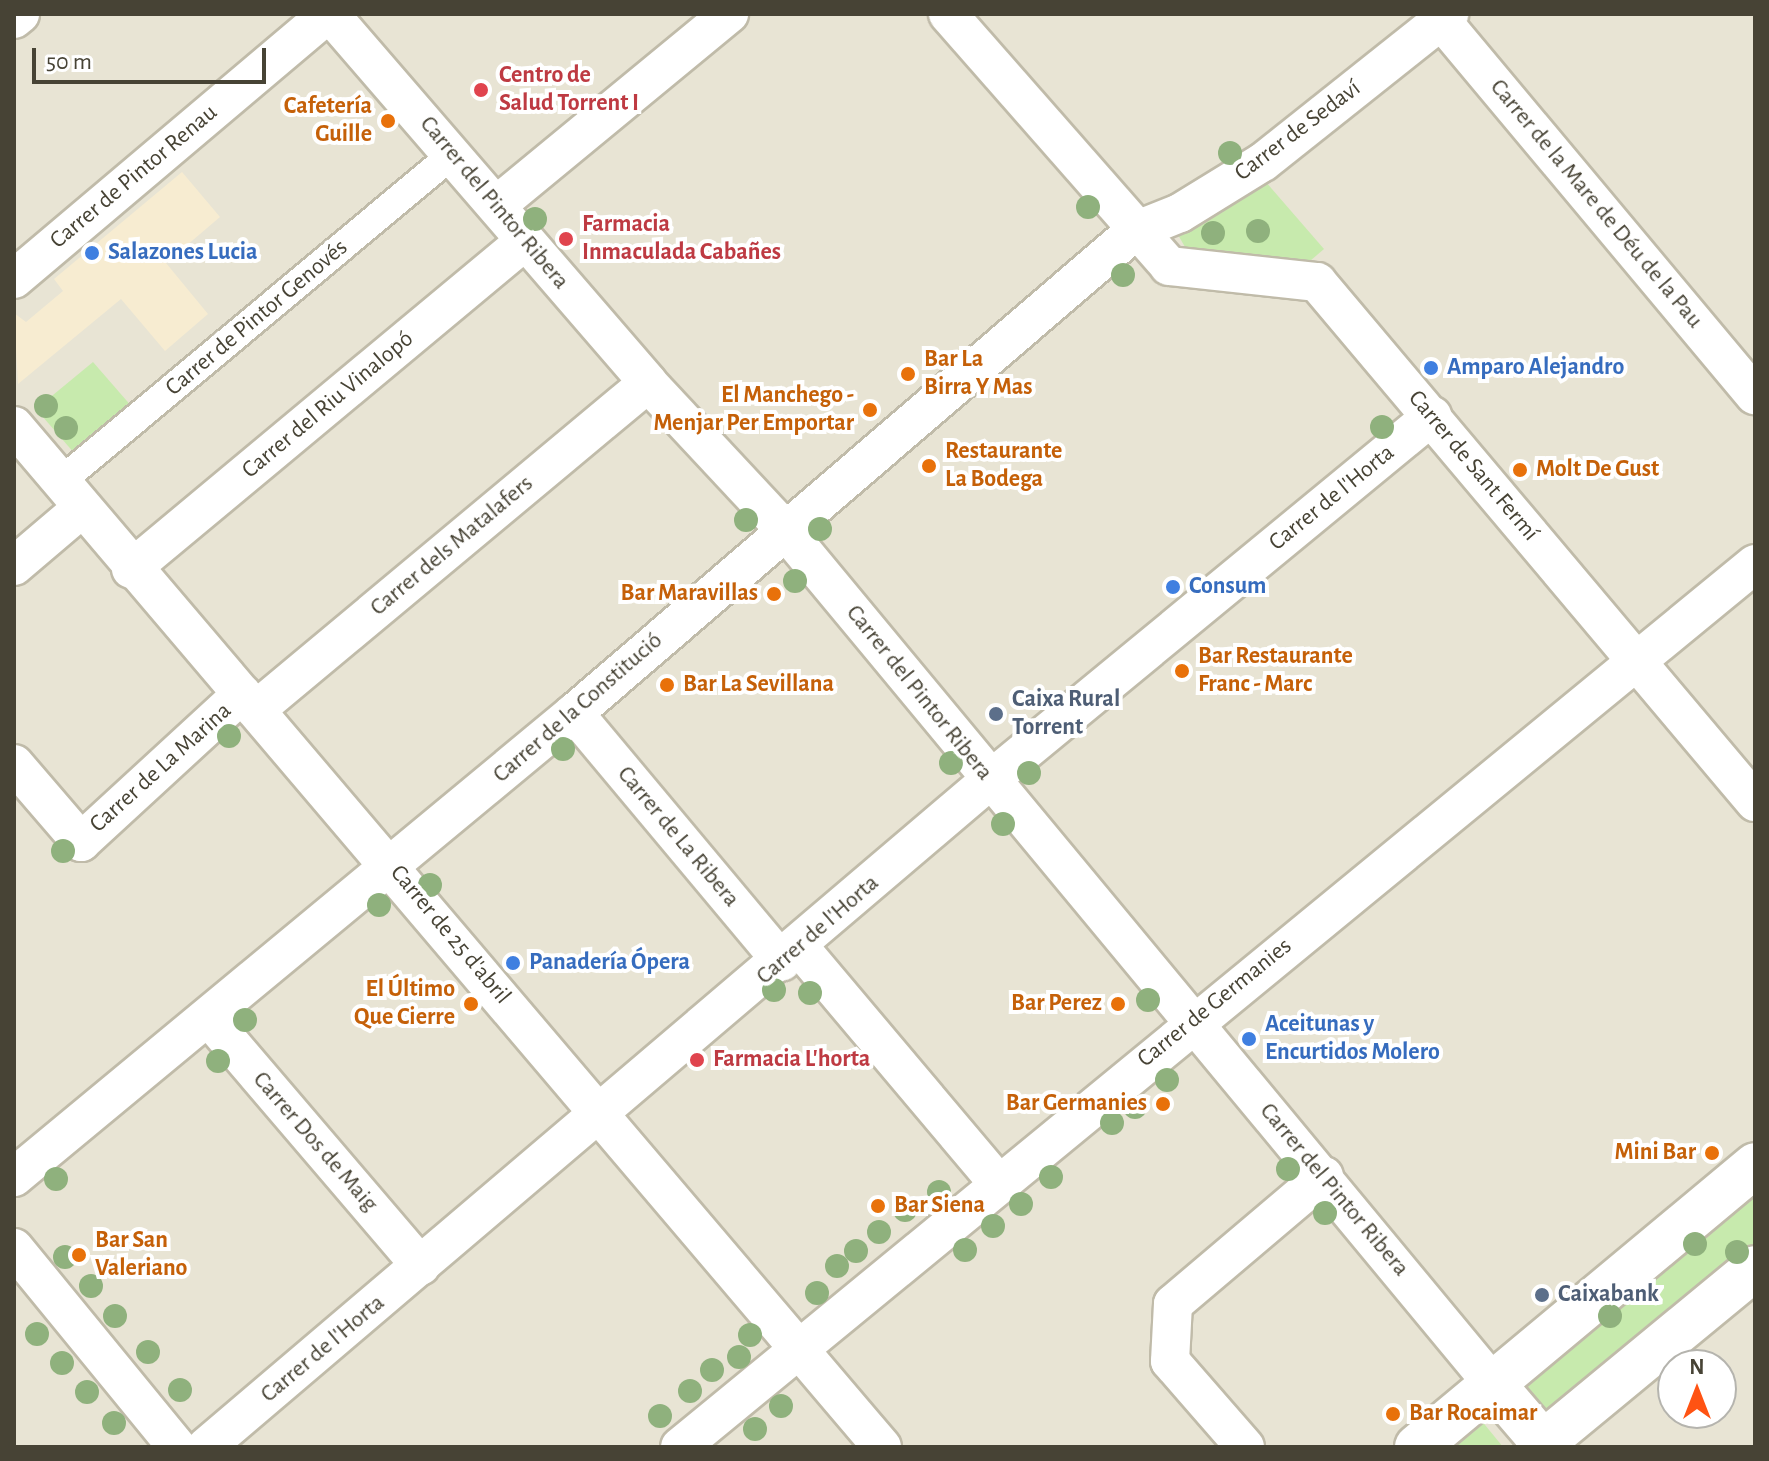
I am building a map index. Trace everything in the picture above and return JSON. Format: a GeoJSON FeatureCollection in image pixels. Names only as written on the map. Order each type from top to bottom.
{"type":"FeatureCollection","features":[{"type":"Feature","properties":{"kind":"street"},"geometry":{"type":"LineString","coordinates":[[14,19],[20,14]]}},
{"type":"Feature","properties":{"kind":"street","name":"Carrer del Pintor Ribera"},"geometry":{"type":"LineString","coordinates":[[329,14],[454,153],[525,241],[648,383],[785,530],[990,780],[1324,1176],[1493,1384]]}},
{"type":"Feature","properties":{"kind":"street","name":"Carrer de Pintor Renau"},"geometry":{"type":"LineString","coordinates":[[14,279],[329,14]]}},
{"type":"Feature","properties":{"kind":"street"},"geometry":{"type":"LineString","coordinates":[[497,205],[729,14]]}},
{"type":"Feature","properties":{"kind":"street","name":"Carrer de Sant Fermí"},"geometry":{"type":"LineString","coordinates":[[948,14],[1135,231],[1169,266],[1317,282],[1755,802]]}},
{"type":"Feature","properties":{"kind":"street","name":"Carrer de Sedaví"},"geometry":{"type":"LineString","coordinates":[[1135,231],[1180,213],[1263,162],[1442,16]]}},
{"type":"Feature","properties":{"kind":"street","name":"Carrer de la Mare de Déu de la Pau"},"geometry":{"type":"LineString","coordinates":[[1442,16],[1755,395]]}},
{"type":"Feature","properties":{"kind":"street","name":"Carrer de Pintor Genovés"},"geometry":{"type":"LineString","coordinates":[[70,496],[454,153]]}},
{"type":"Feature","properties":{"kind":"street","name":"Carrer de la Constitució"},"geometry":{"type":"LineString","coordinates":[[14,1177],[574,713],[1135,231]]}},
{"type":"Feature","properties":{"kind":"street","name":"Carrer del Riu Vinalopó"},"geometry":{"type":"LineString","coordinates":[[131,569],[525,241]]}},
{"type":"Feature","properties":{"kind":"street","name":"Carrer dels Matalafers"},"geometry":{"type":"LineString","coordinates":[[250,702],[648,383]]}},
{"type":"Feature","properties":{"kind":"street","name":"Carrer de l'Horta"},"geometry":{"type":"LineString","coordinates":[[206,1447],[791,955],[990,780],[1432,416]]}},
{"type":"Feature","properties":{"kind":"street","name":"Carrer de 25 d'abril"},"geometry":{"type":"LineString","coordinates":[[14,426],[131,569],[392,866],[796,1349],[882,1447]]}},
{"type":"Feature","properties":{"kind":"street"},"geometry":{"type":"LineString","coordinates":[[14,566],[70,496]]}},
{"type":"Feature","properties":{"kind":"street","name":"Carrer de Germanies"},"geometry":{"type":"LineString","coordinates":[[680,1447],[1192,1021],[1755,564]]}},
{"type":"Feature","properties":{"kind":"street","name":"Carrer de La Marina"},"geometry":{"type":"LineString","coordinates":[[14,764],[81,842],[250,702]]}},
{"type":"Feature","properties":{"kind":"street","name":"Carrer de La Ribera"},"geometry":{"type":"LineString","coordinates":[[574,713],[998,1183]]}},
{"type":"Feature","properties":{"kind":"street","name":"Carrer Dos de Maig"},"geometry":{"type":"LineString","coordinates":[[209,1018],[421,1266]]}},
{"type":"Feature","properties":{"kind":"street"},"geometry":{"type":"LineString","coordinates":[[1417,1447],[1755,1165]]}},
{"type":"Feature","properties":{"kind":"street"},"geometry":{"type":"LineString","coordinates":[[1245,1447],[1170,1361],[1173,1304],[1324,1176]]}},
{"type":"Feature","properties":{"kind":"street"},"geometry":{"type":"LineString","coordinates":[[14,1248],[177,1447]]}},
{"type":"Feature","properties":{"kind":"street"},"geometry":{"type":"LineString","coordinates":[[1493,1384],[1543,1445],[1755,1268]]}},
{"type":"Feature","properties":{"kind":"shaded area"},"geometry":{"type":"Polygon","coordinates":[[[14,14],[1755,14],[1755,1447],[14,1447],[14,14]]]}},
{"type":"Feature","properties":{"kind":"shaded area"},"geometry":{"type":"Polygon","coordinates":[[[182,172],[220,217],[166,263],[208,314],[165,351],[121,299],[18,384],[14,313],[26,322],[63,291],[54,279],[182,172]]]}},
{"type":"Feature","properties":{"kind":"green space"},"geometry":{"type":"Polygon","coordinates":[[[1265,181],[1324,249],[1310,261],[1185,247],[1177,233],[1265,181]]]}},
{"type":"Feature","properties":{"kind":"green space"},"geometry":{"type":"Polygon","coordinates":[[[93,362],[133,408],[75,454],[36,409],[93,362]]]}},
{"type":"Feature","properties":{"kind":"green space"},"geometry":{"type":"Polygon","coordinates":[[[1755,1182],[1755,1245],[1547,1414],[1523,1388],[1524,1375],[1755,1182]]]}},
{"type":"Feature","properties":{"kind":"green space"},"geometry":{"type":"Polygon","coordinates":[[[1481,1420],[1503,1447],[1439,1447],[1481,1420]]]}},
{"type":"Feature","properties":{"kind":"place","name":"Centro de Salud Torrent I"},"geometry":{"type":"Point","coordinates":[481,90]}},
{"type":"Feature","properties":{"kind":"place","name":"Cafetería Guille"},"geometry":{"type":"Point","coordinates":[388,121]}},
{"type":"Feature","properties":{"kind":"place","name":"Farmacia Inmaculada Cabañes"},"geometry":{"type":"Point","coordinates":[566,239]}},
{"type":"Feature","properties":{"kind":"place","name":"Salazones Lucia"},"geometry":{"type":"Point","coordinates":[92,253]}},
{"type":"Feature","properties":{"kind":"place","name":"Amparo Alejandro"},"geometry":{"type":"Point","coordinates":[1431,368]}},
{"type":"Feature","properties":{"kind":"place","name":"Bar La Birra Y Mas"},"geometry":{"type":"Point","coordinates":[908,374]}},
{"type":"Feature","properties":{"kind":"place","name":"El Manchego - Menjar Per Emportar"},"geometry":{"type":"Point","coordinates":[870,410]}},
{"type":"Feature","properties":{"kind":"place","name":"Restaurante La Bodega"},"geometry":{"type":"Point","coordinates":[929,466]}},
{"type":"Feature","properties":{"kind":"place","name":"Molt De Gust"},"geometry":{"type":"Point","coordinates":[1520,470]}},
{"type":"Feature","properties":{"kind":"place","name":"Consum"},"geometry":{"type":"Point","coordinates":[1173,587]}},
{"type":"Feature","properties":{"kind":"place","name":"Bar Maravillas"},"geometry":{"type":"Point","coordinates":[774,594]}},
{"type":"Feature","properties":{"kind":"place","name":"Bar Restaurante Franc - Marc"},"geometry":{"type":"Point","coordinates":[1182,671]}},
{"type":"Feature","properties":{"kind":"place","name":"Bar La Sevillana"},"geometry":{"type":"Point","coordinates":[667,685]}},
{"type":"Feature","properties":{"kind":"place","name":"Caixa Rural Torrent"},"geometry":{"type":"Point","coordinates":[996,714]}},
{"type":"Feature","properties":{"kind":"place","name":"Panadería Ópera"},"geometry":{"type":"Point","coordinates":[513,963]}},
{"type":"Feature","properties":{"kind":"place","name":"El Último Que Cierre"},"geometry":{"type":"Point","coordinates":[471,1004]}},
{"type":"Feature","properties":{"kind":"place","name":"Bar Perez"},"geometry":{"type":"Point","coordinates":[1118,1004]}},
{"type":"Feature","properties":{"kind":"place","name":"Aceitunas y Encurtidos Molero"},"geometry":{"type":"Point","coordinates":[1249,1039]}},
{"type":"Feature","properties":{"kind":"place","name":"Farmacia L'horta"},"geometry":{"type":"Point","coordinates":[697,1060]}},
{"type":"Feature","properties":{"kind":"place","name":"Bar Germanies"},"geometry":{"type":"Point","coordinates":[1163,1104]}},
{"type":"Feature","properties":{"kind":"place","name":"Mini Bar"},"geometry":{"type":"Point","coordinates":[1712,1153]}},
{"type":"Feature","properties":{"kind":"place","name":"Bar Siena"},"geometry":{"type":"Point","coordinates":[878,1206]}},
{"type":"Feature","properties":{"kind":"place","name":"Bar San Valeriano"},"geometry":{"type":"Point","coordinates":[79,1255]}},
{"type":"Feature","properties":{"kind":"place","name":"Caixabank"},"geometry":{"type":"Point","coordinates":[1542,1295]}},
{"type":"Feature","properties":{"kind":"place","name":"Bar Rocaimar"},"geometry":{"type":"Point","coordinates":[1393,1414]}}]}
